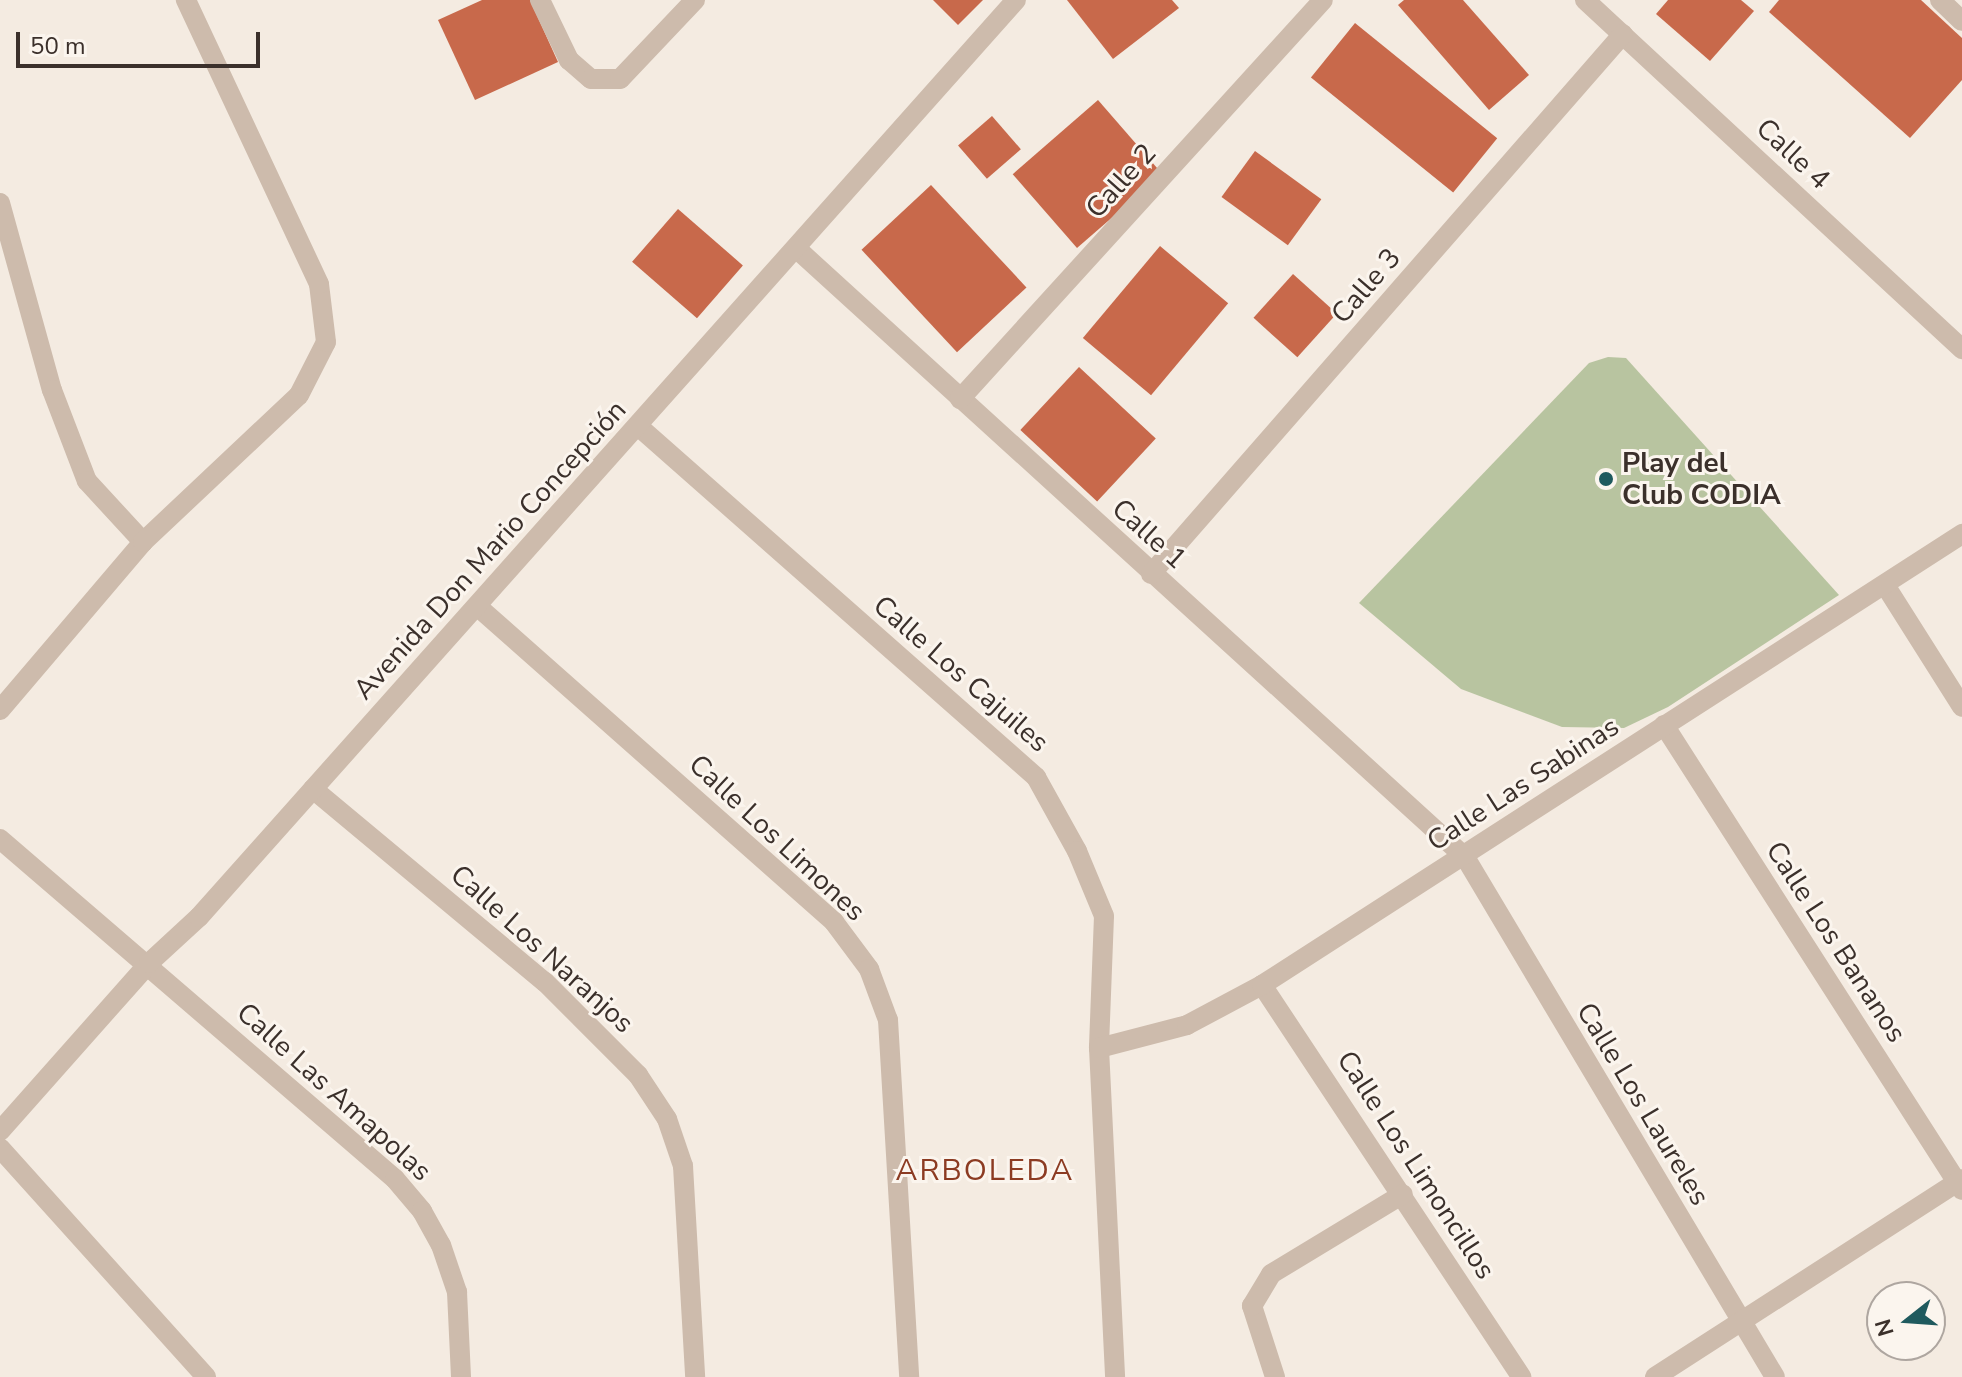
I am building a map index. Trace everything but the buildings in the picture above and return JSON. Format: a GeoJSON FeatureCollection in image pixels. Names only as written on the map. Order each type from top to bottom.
{"type":"FeatureCollection","features":[{"type":"Feature","properties":{"kind":"street"},"geometry":{"type":"LineString","coordinates":[[0,710],[143,542],[299,395],[326,342],[319,284],[186,0]]}},
{"type":"Feature","properties":{"kind":"street"},"geometry":{"type":"LineString","coordinates":[[540,0],[569,60],[591,79],[620,79],[695,0]]}},
{"type":"Feature","properties":{"kind":"street","name":"Avenida Don Mario Concepción"},"geometry":{"type":"LineString","coordinates":[[0,1131],[149,963],[199,917],[1016,0]]}},
{"type":"Feature","properties":{"kind":"street","name":"Calle 2"},"geometry":{"type":"LineString","coordinates":[[960,399],[1323,0]]}},
{"type":"Feature","properties":{"kind":"street","name":"Calle 4"},"geometry":{"type":"LineString","coordinates":[[1585,0],[1962,349]]}},
{"type":"Feature","properties":{"kind":"street"},"geometry":{"type":"LineString","coordinates":[[1940,0],[1962,21]]}},
{"type":"Feature","properties":{"kind":"street","name":"Calle 3"},"geometry":{"type":"LineString","coordinates":[[1151,574],[1623,34]]}},
{"type":"Feature","properties":{"kind":"street"},"geometry":{"type":"LineString","coordinates":[[0,203],[52,390],[87,481],[143,542]]}},
{"type":"Feature","properties":{"kind":"street","name":"Calle 1"},"geometry":{"type":"LineString","coordinates":[[797,249],[1465,857]]}},
{"type":"Feature","properties":{"kind":"street","name":"Calle Los Cajuiles"},"geometry":{"type":"LineString","coordinates":[[638,426],[1036,777],[1104,916],[1099,1048],[1115,1377]]}},
{"type":"Feature","properties":{"kind":"street","name":"Calle Las Sabinas"},"geometry":{"type":"LineString","coordinates":[[1099,1048],[1187,1025],[1262,985],[1962,534]]}},
{"type":"Feature","properties":{"kind":"street"},"geometry":{"type":"LineString","coordinates":[[1885,585],[1962,707]]}},
{"type":"Feature","properties":{"kind":"street","name":"Calle Los Limones"},"geometry":{"type":"LineString","coordinates":[[477,606],[834,922],[869,969],[888,1020],[909,1377]]}},
{"type":"Feature","properties":{"kind":"street","name":"Calle Los Bananos"},"geometry":{"type":"LineString","coordinates":[[1664,725],[1960,1184]]}},
{"type":"Feature","properties":{"kind":"street","name":"Calle Los Naranjos"},"geometry":{"type":"LineString","coordinates":[[313,789],[545,982],[638,1075],[667,1119],[683,1166],[695,1377]]}},
{"type":"Feature","properties":{"kind":"street","name":"Calle Las Amapolas"},"geometry":{"type":"LineString","coordinates":[[0,839],[149,963],[395,1179],[422,1211],[441,1245],[457,1292],[461,1377]]}},
{"type":"Feature","properties":{"kind":"street","name":"Calle Los Laureles"},"geometry":{"type":"LineString","coordinates":[[1465,857],[1740,1323],[1775,1377]]}},
{"type":"Feature","properties":{"kind":"street","name":"Calle Los Limoncillos"},"geometry":{"type":"LineString","coordinates":[[1262,985],[1403,1194],[1521,1377]]}},
{"type":"Feature","properties":{"kind":"street"},"geometry":{"type":"LineString","coordinates":[[0,1148],[206,1377]]}},
{"type":"Feature","properties":{"kind":"street"},"geometry":{"type":"LineString","coordinates":[[1655,1377],[1960,1184]]}},
{"type":"Feature","properties":{"kind":"street"},"geometry":{"type":"LineString","coordinates":[[1275,1377],[1252,1306],[1271,1274],[1403,1194]]}},
{"type":"Feature","properties":{"kind":"green space","name":"Play del Club CODIA"},"geometry":{"type":"Polygon","coordinates":[[[1608,357],[1626,358],[1839,595],[1668,707],[1624,728],[1562,727],[1461,689],[1359,603],[1589,363],[1608,357]]]}},
{"type":"Feature","properties":{"kind":"place","name":"Play del Club CODIA"},"geometry":{"type":"Point","coordinates":[1606,479]}},
{"type":"Feature","properties":{"kind":"district","name":"ARBOLEDA"},"geometry":{"type":"Point","coordinates":[985,1171]}}]}
